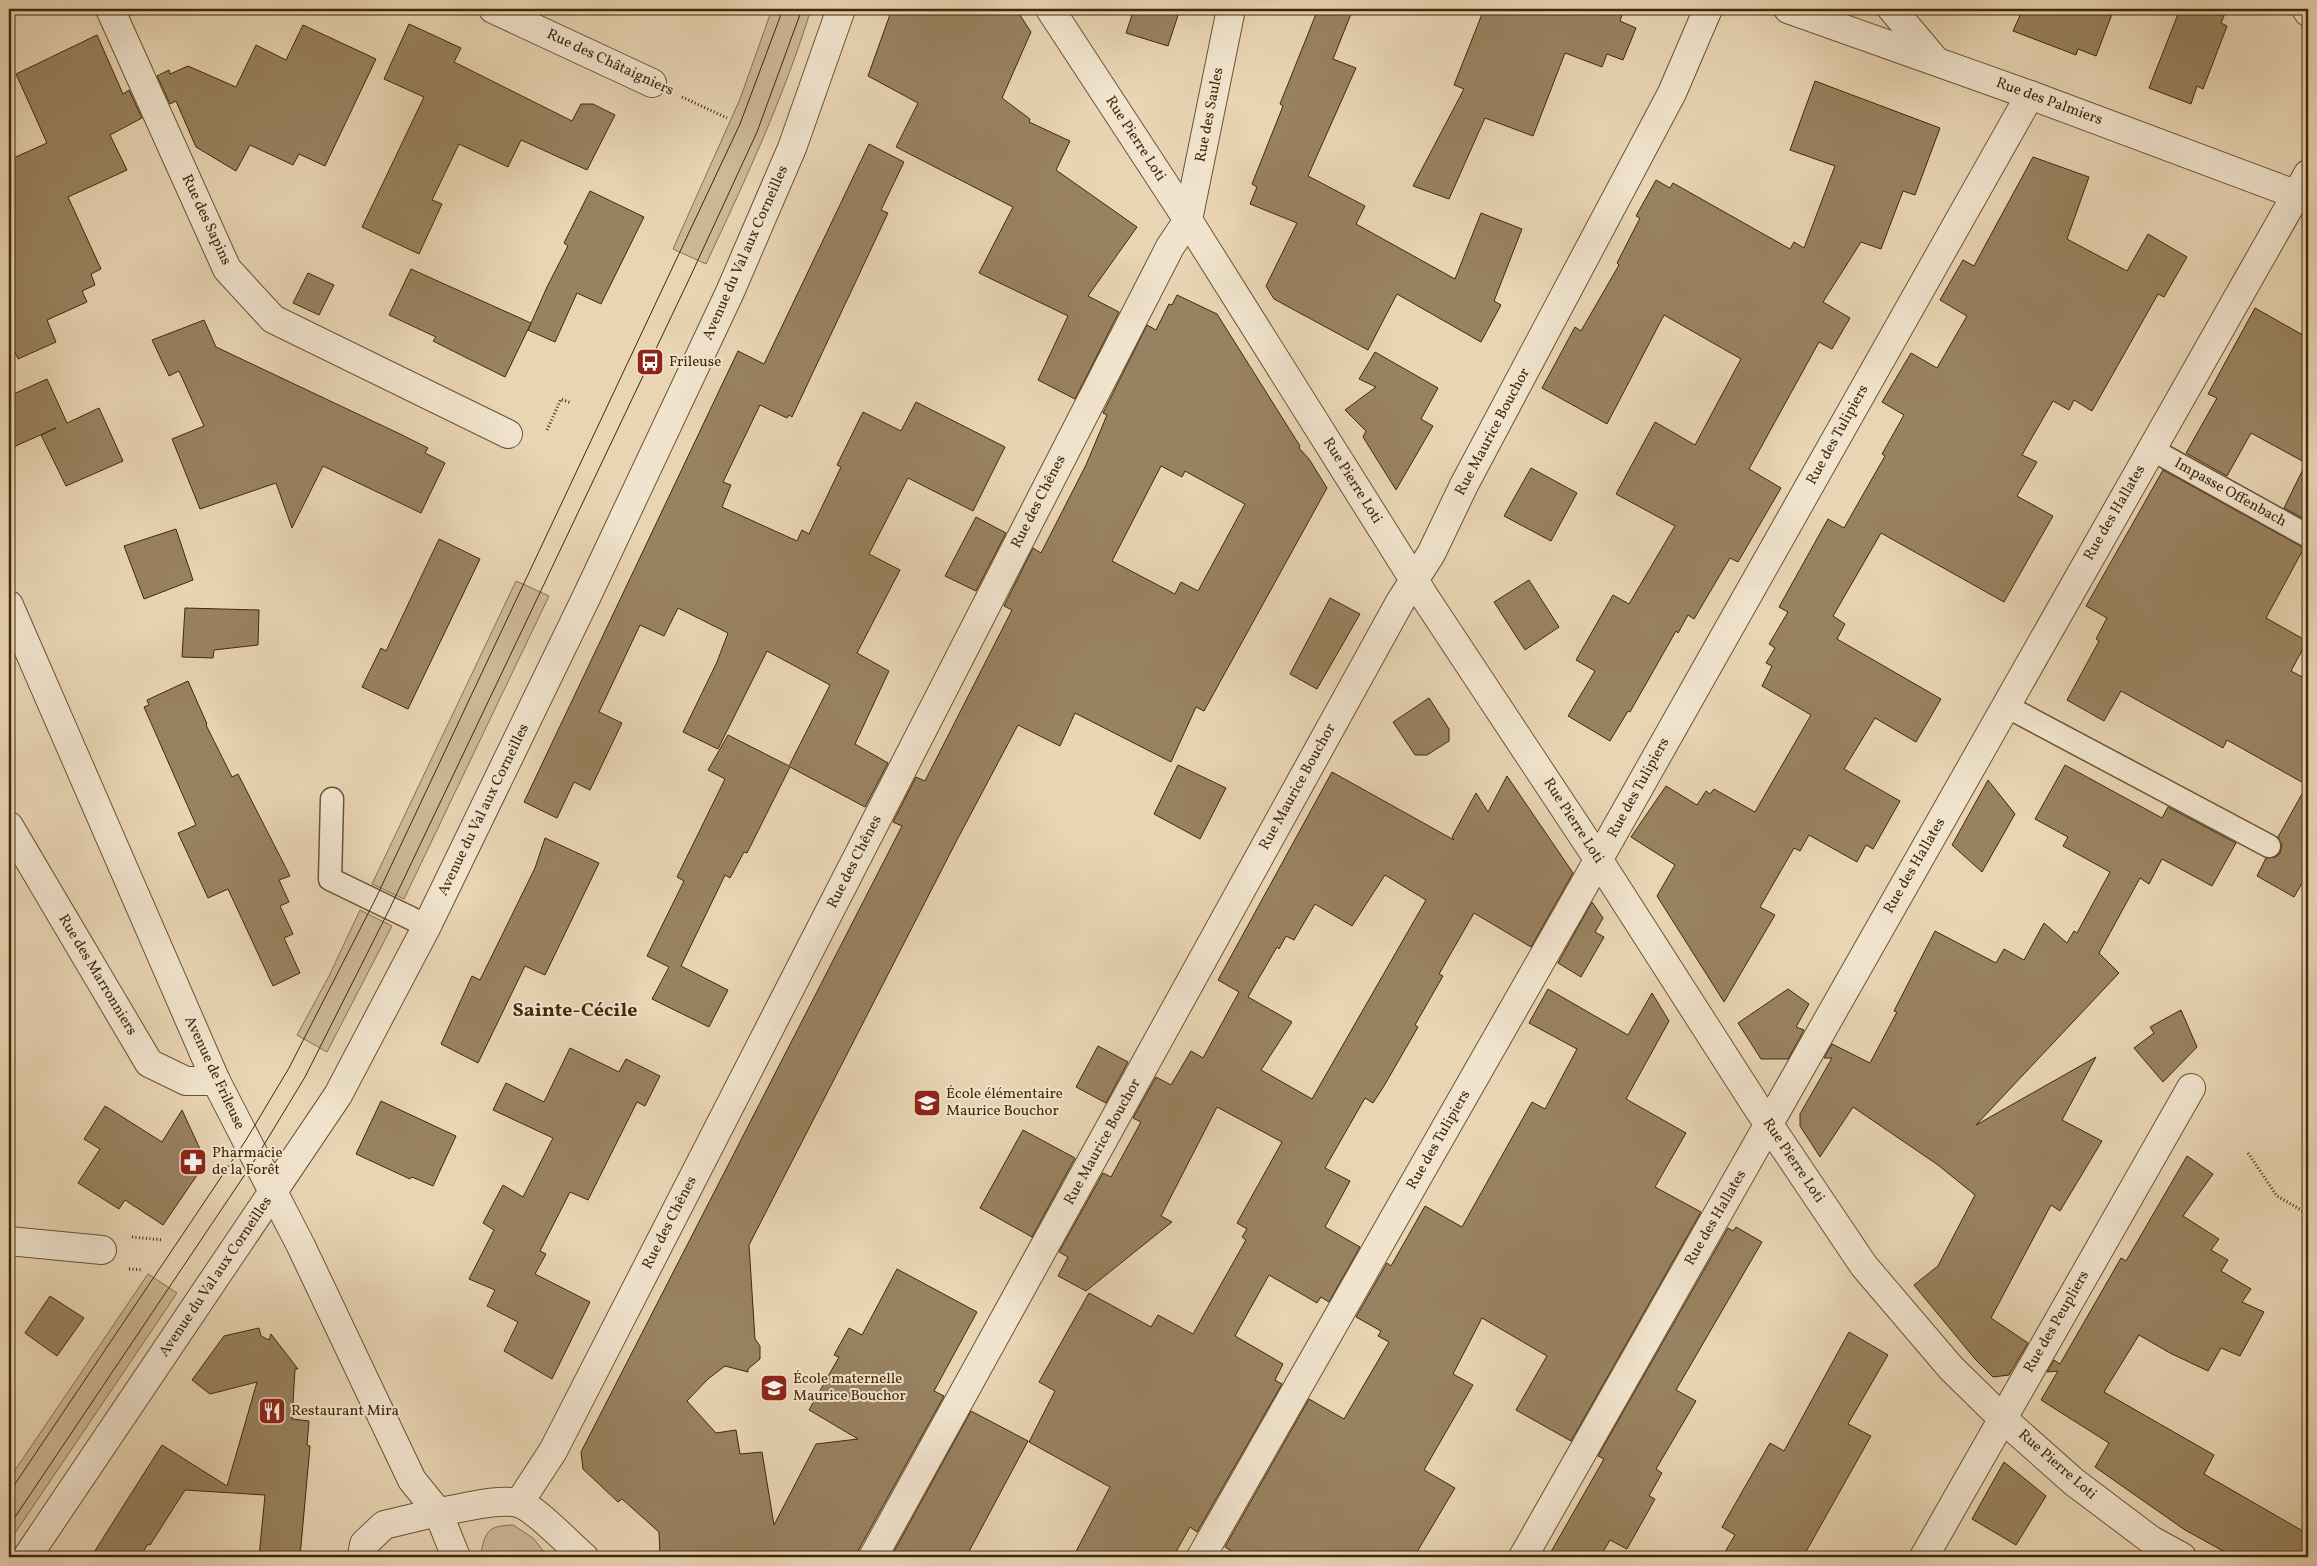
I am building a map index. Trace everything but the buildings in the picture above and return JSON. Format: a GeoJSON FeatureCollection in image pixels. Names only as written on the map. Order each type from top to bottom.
{"type":"FeatureCollection","features":[{"type":"Feature","properties":{"kind":"street","name":"Rue des Sapins"},"geometry":{"type":"LineString","coordinates":[[110,9],[227,269],[273,319],[508,434]]}},
{"type":"Feature","properties":{"kind":"street","name":"Rue des Châtaigniers"},"geometry":{"type":"LineString","coordinates":[[492,9],[652,83]]}},
{"type":"Feature","properties":{"kind":"street","name":"Avenue du Val aux Corneilles"},"geometry":{"type":"LineString","coordinates":[[27,1557],[338,1095],[427,926],[586,598],[730,292],[792,148],[841,9]]}},
{"type":"Feature","properties":{"kind":"street","name":"Rue Pierre Loti"},"geometry":{"type":"LineString","coordinates":[[1050,9],[1188,220],[1414,579],[1598,859],[1769,1125],[1864,1266],[1951,1368],[2002,1418],[2074,1482],[2151,1540],[2182,1557]]}},
{"type":"Feature","properties":{"kind":"street","name":"Rue des Saules"},"geometry":{"type":"LineString","coordinates":[[1188,220],[1231,9]]}},
{"type":"Feature","properties":{"kind":"street","name":"Rue Maurice Bouchor"},"geometry":{"type":"LineString","coordinates":[[873,1557],[1414,579],[1431,554],[1464,485],[1672,93],[1708,9]]}},
{"type":"Feature","properties":{"kind":"street","name":"Rue des Palmiers"},"geometry":{"type":"LineString","coordinates":[[1788,9],[2304,189]]}},
{"type":"Feature","properties":{"kind":"street"},"geometry":{"type":"LineString","coordinates":[[1892,9],[1936,61]]}},
{"type":"Feature","properties":{"kind":"street","name":"Rue des Tulipiers"},"geometry":{"type":"LineString","coordinates":[[1201,1557],[2030,95]]}},
{"type":"Feature","properties":{"kind":"street","name":"Rue des Hallates"},"geometry":{"type":"LineString","coordinates":[[1523,1557],[2151,449],[2304,189]]}},
{"type":"Feature","properties":{"kind":"street","name":"Rue des Chênes"},"geometry":{"type":"LineString","coordinates":[[520,1503],[553,1451],[1170,247],[1188,220]]}},
{"type":"Feature","properties":{"kind":"street","name":"Avenue de Frileuse"},"geometry":{"type":"LineString","coordinates":[[9,606],[216,1080],[301,1246],[412,1480],[438,1512],[456,1557]]}},
{"type":"Feature","properties":{"kind":"street","name":"Rue des Marronniers"},"geometry":{"type":"LineString","coordinates":[[9,826],[149,1063],[186,1081],[216,1080]]}},
{"type":"Feature","properties":{"kind":"street","name":"Rue des Peupliers"},"geometry":{"type":"LineString","coordinates":[[1924,1557],[2191,1088]]}},
{"type":"Feature","properties":{"kind":"street"},"geometry":{"type":"LineString","coordinates":[[9,1241],[102,1250]]}},
{"type":"Feature","properties":{"kind":"street"},"geometry":{"type":"LineString","coordinates":[[362,1557],[364,1544],[384,1524],[497,1502],[520,1503],[584,1557]]}},
{"type":"Feature","properties":{"kind":"lane","name":"Impasse Offenbach"},"geometry":{"type":"LineString","coordinates":[[2151,449],[2308,536]]}},
{"type":"Feature","properties":{"kind":"lane"},"geometry":{"type":"LineString","coordinates":[[2006,706],[2269,846]]}},
{"type":"Feature","properties":{"kind":"lane"},"geometry":{"type":"LineString","coordinates":[[332,799],[330,879],[427,926]]}},
{"type":"Feature","properties":{"kind":"path","name":"Rue des Châtaigniers"},"geometry":{"type":"LineString","coordinates":[[652,83],[727,118]]}},
{"type":"Feature","properties":{"kind":"path"},"geometry":{"type":"LineString","coordinates":[[547,430],[561,399],[571,403]]}},
{"type":"Feature","properties":{"kind":"path"},"geometry":{"type":"LineString","coordinates":[[2248,1153],[2277,1196],[2308,1214]]}},
{"type":"Feature","properties":{"kind":"shaded area"},"geometry":{"type":"Polygon","coordinates":[[[772,9],[811,9],[776,106],[706,264],[673,249],[740,99],[772,9]]]}},
{"type":"Feature","properties":{"kind":"shaded area"},"geometry":{"type":"Polygon","coordinates":[[[516,581],[549,596],[404,899],[372,884],[516,581]]]}},
{"type":"Feature","properties":{"kind":"shaded area"},"geometry":{"type":"Polygon","coordinates":[[[360,910],[392,926],[327,1052],[297,1035],[329,976],[360,910]]]}},
{"type":"Feature","properties":{"kind":"shaded area"},"geometry":{"type":"Polygon","coordinates":[[[148,1274],[177,1293],[9,1542],[9,1479],[148,1274]]]}},
{"type":"Feature","properties":{"kind":"shaded area"},"geometry":{"type":"Polygon","coordinates":[[[513,1525],[533,1538],[548,1557],[484,1557],[481,1552],[485,1538],[490,1530],[499,1526],[513,1525]]]}},
{"type":"Feature","properties":{"kind":"tram line"},"geometry":{"type":"LineString","coordinates":[[9,1493],[246,1140],[289,1068],[375,900],[740,124],[783,9]]}},
{"type":"Feature","properties":{"kind":"tram line"},"geometry":{"type":"LineString","coordinates":[[9,1526],[256,1158],[305,1077],[390,908],[692,273],[757,132],[802,9]]}},
{"type":"Feature","properties":{"kind":"place","name":"Frileuse"},"geometry":{"type":"Point","coordinates":[650,362]}},
{"type":"Feature","properties":{"kind":"place","name":"École élémentaire Maurice Bouchor"},"geometry":{"type":"Point","coordinates":[927,1103]}},
{"type":"Feature","properties":{"kind":"place","name":"Pharmacie de la Forêt"},"geometry":{"type":"Point","coordinates":[193,1162]}},
{"type":"Feature","properties":{"kind":"place","name":"École maternelle Maurice Bouchor"},"geometry":{"type":"Point","coordinates":[774,1388]}},
{"type":"Feature","properties":{"kind":"place","name":"Restaurant Mira"},"geometry":{"type":"Point","coordinates":[272,1411]}},
{"type":"Feature","properties":{"kind":"district","name":"Sainte-Cécile"},"geometry":{"type":"Point","coordinates":[575,1011]}}]}
